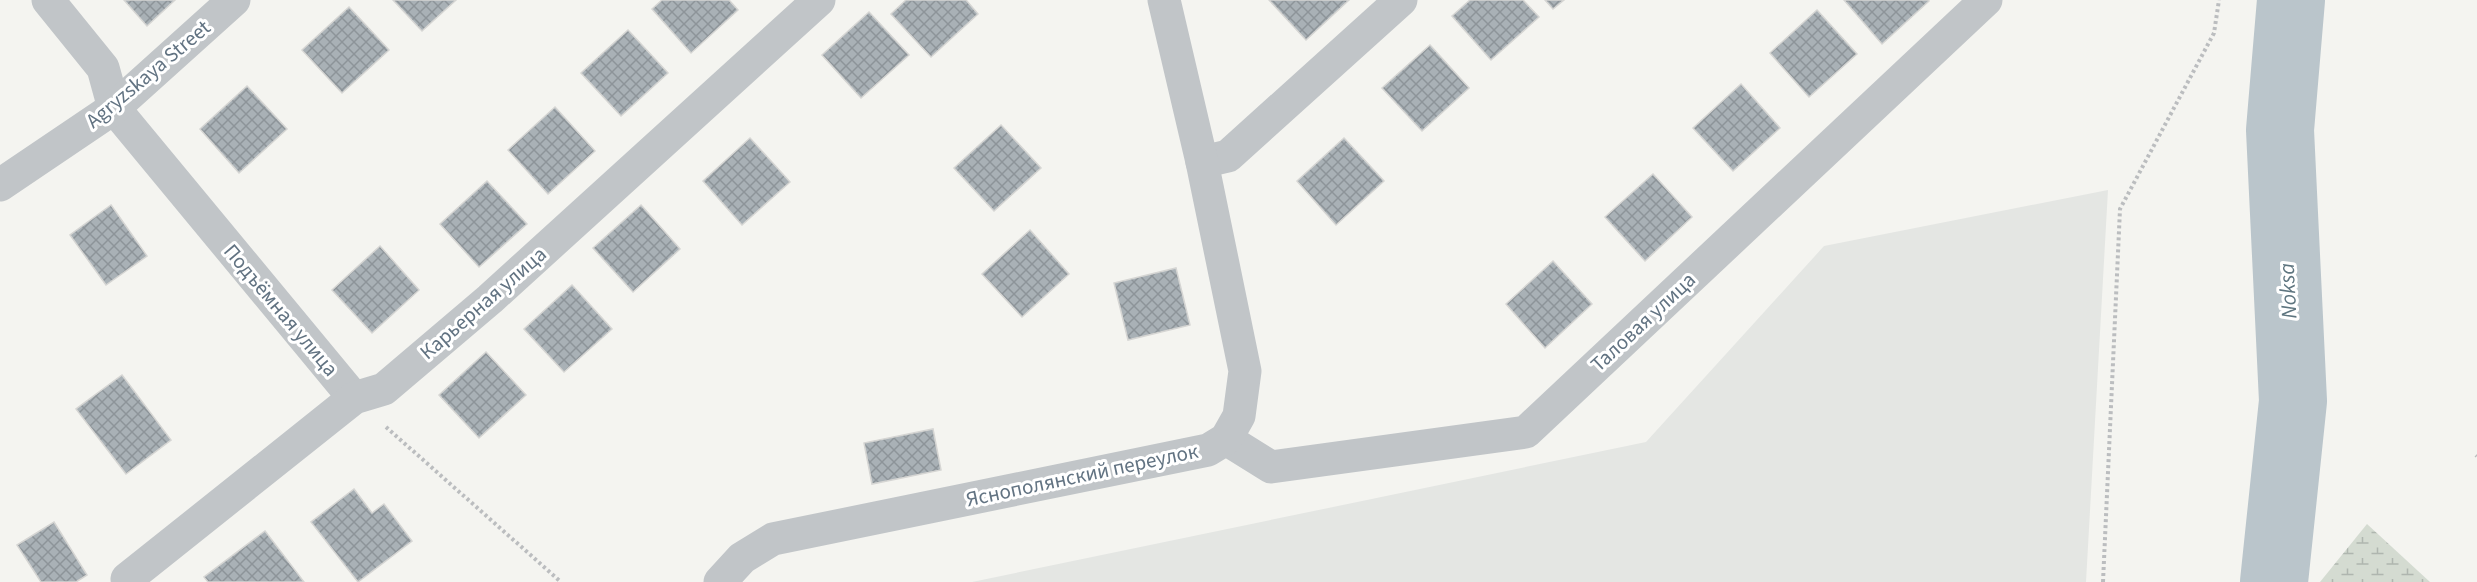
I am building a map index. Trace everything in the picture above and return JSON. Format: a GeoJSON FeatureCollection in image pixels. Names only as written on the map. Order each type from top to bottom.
{"type":"FeatureCollection","features":[{"type":"Feature","properties":{"kind":"street","name":"Подъёмная улица"},"geometry":{"type":"LineString","coordinates":[[48,0],[103,68],[114,108],[354,398]]}},
{"type":"Feature","properties":{"kind":"street","name":"Agryzskaya Street"},"geometry":{"type":"LineString","coordinates":[[0,185],[114,108],[234,0]]}},
{"type":"Feature","properties":{"kind":"street","name":"Карьерная улица"},"geometry":{"type":"LineString","coordinates":[[127,579],[354,398],[384,389],[490,299],[819,0]]}},
{"type":"Feature","properties":{"kind":"street","name":"Яснополянский переулок"},"geometry":{"type":"LineString","coordinates":[[720,582],[742,558],[773,538],[1208,450],[1226,440],[1239,416],[1245,370],[1202,162],[1164,0]]}},
{"type":"Feature","properties":{"kind":"street"},"geometry":{"type":"LineString","coordinates":[[1202,162],[1228,156],[1401,0]]}},
{"type":"Feature","properties":{"kind":"street","name":"Таловая улица"},"geometry":{"type":"LineString","coordinates":[[1226,440],[1271,467],[1526,432],[1986,0]]}},
{"type":"Feature","properties":{"kind":"path"},"geometry":{"type":"LineString","coordinates":[[2103,582],[2120,209],[2214,33],[2219,0]]}},
{"type":"Feature","properties":{"kind":"path"},"geometry":{"type":"LineString","coordinates":[[354,398],[561,582]]}},
{"type":"Feature","properties":{"kind":"shaded area"},"geometry":{"type":"Polygon","coordinates":[[[2108,190],[2086,582],[972,582],[1646,442],[1824,246],[2108,190]]]}},
{"type":"Feature","properties":{"kind":"green space"},"geometry":{"type":"Polygon","coordinates":[[[2367,524],[2430,582],[2320,582],[2367,524]]]}},
{"type":"Feature","properties":{"kind":"building"},"geometry":{"type":"Polygon","coordinates":[[[124,0],[175,0],[147,26],[124,0]]]}},
{"type":"Feature","properties":{"kind":"building"},"geometry":{"type":"Polygon","coordinates":[[[393,0],[456,0],[422,31],[393,0]]]}},
{"type":"Feature","properties":{"kind":"building"},"geometry":{"type":"Polygon","coordinates":[[[662,0],[729,0],[738,10],[691,53],[652,9],[662,0]]]}},
{"type":"Feature","properties":{"kind":"building"},"geometry":{"type":"Polygon","coordinates":[[[906,0],[966,0],[978,14],[931,57],[891,14],[906,0]]]}},
{"type":"Feature","properties":{"kind":"building"},"geometry":{"type":"Polygon","coordinates":[[[1269,0],[1349,0],[1306,40],[1269,0]]]}},
{"type":"Feature","properties":{"kind":"building"},"geometry":{"type":"Polygon","coordinates":[[[1470,0],[1523,0],[1539,17],[1491,60],[1452,16],[1470,0]]]}},
{"type":"Feature","properties":{"kind":"building"},"geometry":{"type":"Polygon","coordinates":[[[1545,0],[1564,0],[1553,9],[1545,0]]]}},
{"type":"Feature","properties":{"kind":"building"},"geometry":{"type":"Polygon","coordinates":[[[1844,0],[1928,0],[1929,1],[1882,44],[1844,0]]]}},
{"type":"Feature","properties":{"kind":"building"},"geometry":{"type":"Polygon","coordinates":[[[349,7],[389,50],[342,93],[302,50],[349,7]]]}},
{"type":"Feature","properties":{"kind":"building"},"geometry":{"type":"Polygon","coordinates":[[[1817,10],[1857,54],[1809,97],[1770,53],[1817,10]]]}},
{"type":"Feature","properties":{"kind":"building"},"geometry":{"type":"Polygon","coordinates":[[[869,12],[909,55],[861,98],[822,55],[869,12]]]}},
{"type":"Feature","properties":{"kind":"building"},"geometry":{"type":"Polygon","coordinates":[[[628,30],[668,73],[621,116],[581,73],[628,30]]]}},
{"type":"Feature","properties":{"kind":"building"},"geometry":{"type":"Polygon","coordinates":[[[1430,45],[1469,88],[1422,131],[1382,88],[1430,45]]]}},
{"type":"Feature","properties":{"kind":"building"},"geometry":{"type":"Polygon","coordinates":[[[1741,84],[1780,128],[1733,171],[1693,128],[1741,84]]]}},
{"type":"Feature","properties":{"kind":"building"},"geometry":{"type":"Polygon","coordinates":[[[247,86],[287,129],[239,173],[200,129],[247,86]]]}},
{"type":"Feature","properties":{"kind":"building"},"geometry":{"type":"Polygon","coordinates":[[[555,107],[595,151],[548,194],[508,150],[555,107]]]}},
{"type":"Feature","properties":{"kind":"building"},"geometry":{"type":"Polygon","coordinates":[[[1001,125],[1041,168],[994,211],[954,168],[1001,125]]]}},
{"type":"Feature","properties":{"kind":"building"},"geometry":{"type":"Polygon","coordinates":[[[750,138],[790,182],[742,225],[703,181],[750,138]]]}},
{"type":"Feature","properties":{"kind":"building"},"geometry":{"type":"Polygon","coordinates":[[[1344,138],[1384,181],[1336,225],[1297,181],[1344,138]]]}},
{"type":"Feature","properties":{"kind":"building"},"geometry":{"type":"Polygon","coordinates":[[[1653,174],[1692,217],[1645,261],[1605,217],[1653,174]]]}},
{"type":"Feature","properties":{"kind":"building"},"geometry":{"type":"Polygon","coordinates":[[[487,181],[527,224],[479,267],[440,224],[487,181]]]}},
{"type":"Feature","properties":{"kind":"building"},"geometry":{"type":"Polygon","coordinates":[[[111,205],[147,256],[106,285],[70,235],[111,205]]]}},
{"type":"Feature","properties":{"kind":"building"},"geometry":{"type":"Polygon","coordinates":[[[641,205],[680,249],[633,292],[593,248],[641,205]]]}},
{"type":"Feature","properties":{"kind":"building"},"geometry":{"type":"Polygon","coordinates":[[[1030,230],[1069,274],[1022,317],[982,274],[1030,230]]]}},
{"type":"Feature","properties":{"kind":"building"},"geometry":{"type":"Polygon","coordinates":[[[380,246],[419,290],[372,333],[332,290],[380,246]]]}},
{"type":"Feature","properties":{"kind":"building"},"geometry":{"type":"Polygon","coordinates":[[[1553,261],[1592,304],[1545,348],[1506,304],[1553,261]]]}},
{"type":"Feature","properties":{"kind":"building"},"geometry":{"type":"Polygon","coordinates":[[[1176,268],[1190,325],[1128,340],[1114,283],[1176,268]]]}},
{"type":"Feature","properties":{"kind":"building"},"geometry":{"type":"Polygon","coordinates":[[[572,285],[612,329],[564,372],[524,329],[572,285]]]}},
{"type":"Feature","properties":{"kind":"building"},"geometry":{"type":"Polygon","coordinates":[[[486,352],[526,395],[479,438],[439,395],[486,352]]]}},
{"type":"Feature","properties":{"kind":"building"},"geometry":{"type":"Polygon","coordinates":[[[122,375],[171,440],[126,474],[76,409],[122,375]]]}},
{"type":"Feature","properties":{"kind":"building"},"geometry":{"type":"Polygon","coordinates":[[[933,429],[941,470],[872,484],[864,443],[933,429]]]}},
{"type":"Feature","properties":{"kind":"building"},"geometry":{"type":"Polygon","coordinates":[[[354,489],[372,513],[384,504],[412,541],[358,582],[311,522],[354,489]]]}},
{"type":"Feature","properties":{"kind":"building"},"geometry":{"type":"Polygon","coordinates":[[[54,522],[87,575],[76,582],[41,582],[17,545],[54,522]]]}},
{"type":"Feature","properties":{"kind":"building"},"geometry":{"type":"Polygon","coordinates":[[[265,531],[304,582],[208,582],[204,577],[265,531]]]}},
{"type":"Feature","properties":{"kind":"waterway","name":"Noksa"},"geometry":{"type":"LineString","coordinates":[[2274,582],[2293,401],[2280,130],[2291,0]]}}]}
